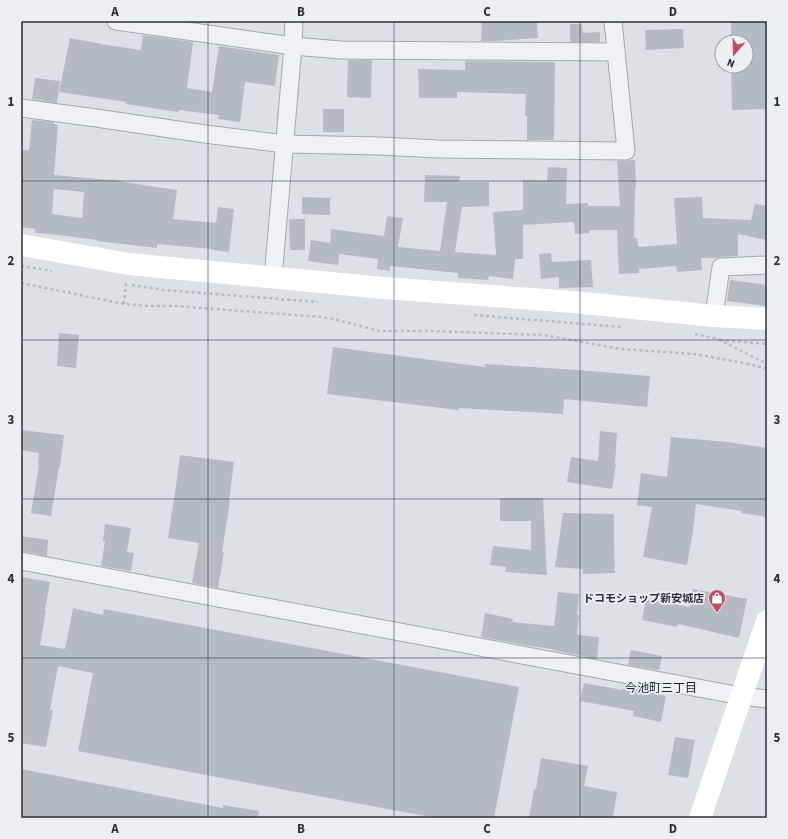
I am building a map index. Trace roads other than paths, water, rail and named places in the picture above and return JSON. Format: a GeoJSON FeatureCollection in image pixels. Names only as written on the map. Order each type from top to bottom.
{"type":"FeatureCollection","features":[{"type":"Feature","properties":{"kind":"street"},"geometry":{"type":"LineString","coordinates":[[116,21],[293,46],[341,50],[616,52]]}},
{"type":"Feature","properties":{"kind":"street"},"geometry":{"type":"LineString","coordinates":[[273,278],[294,21]]}},
{"type":"Feature","properties":{"kind":"street"},"geometry":{"type":"LineString","coordinates":[[21,108],[285,144],[438,149],[626,151],[613,21]]}},
{"type":"Feature","properties":{"kind":"street"},"geometry":{"type":"LineString","coordinates":[[21,244],[129,264],[384,288],[573,302],[714,316],[767,319]]}},
{"type":"Feature","properties":{"kind":"street"},"geometry":{"type":"LineString","coordinates":[[714,316],[721,267],[767,265]]}},
{"type":"Feature","properties":{"kind":"street"},"geometry":{"type":"LineString","coordinates":[[21,561],[741,696],[767,699]]}},
{"type":"Feature","properties":{"kind":"street"},"geometry":{"type":"LineString","coordinates":[[700,818],[767,621]]}},
{"type":"Feature","properties":{"kind":"place","name":"ドコモショップ新安城店"},"geometry":{"type":"Point","coordinates":[717,613]}},
{"type":"Feature","properties":{"kind":"district","name":"今池町三丁目"},"geometry":{"type":"Point","coordinates":[661,688]}}]}
